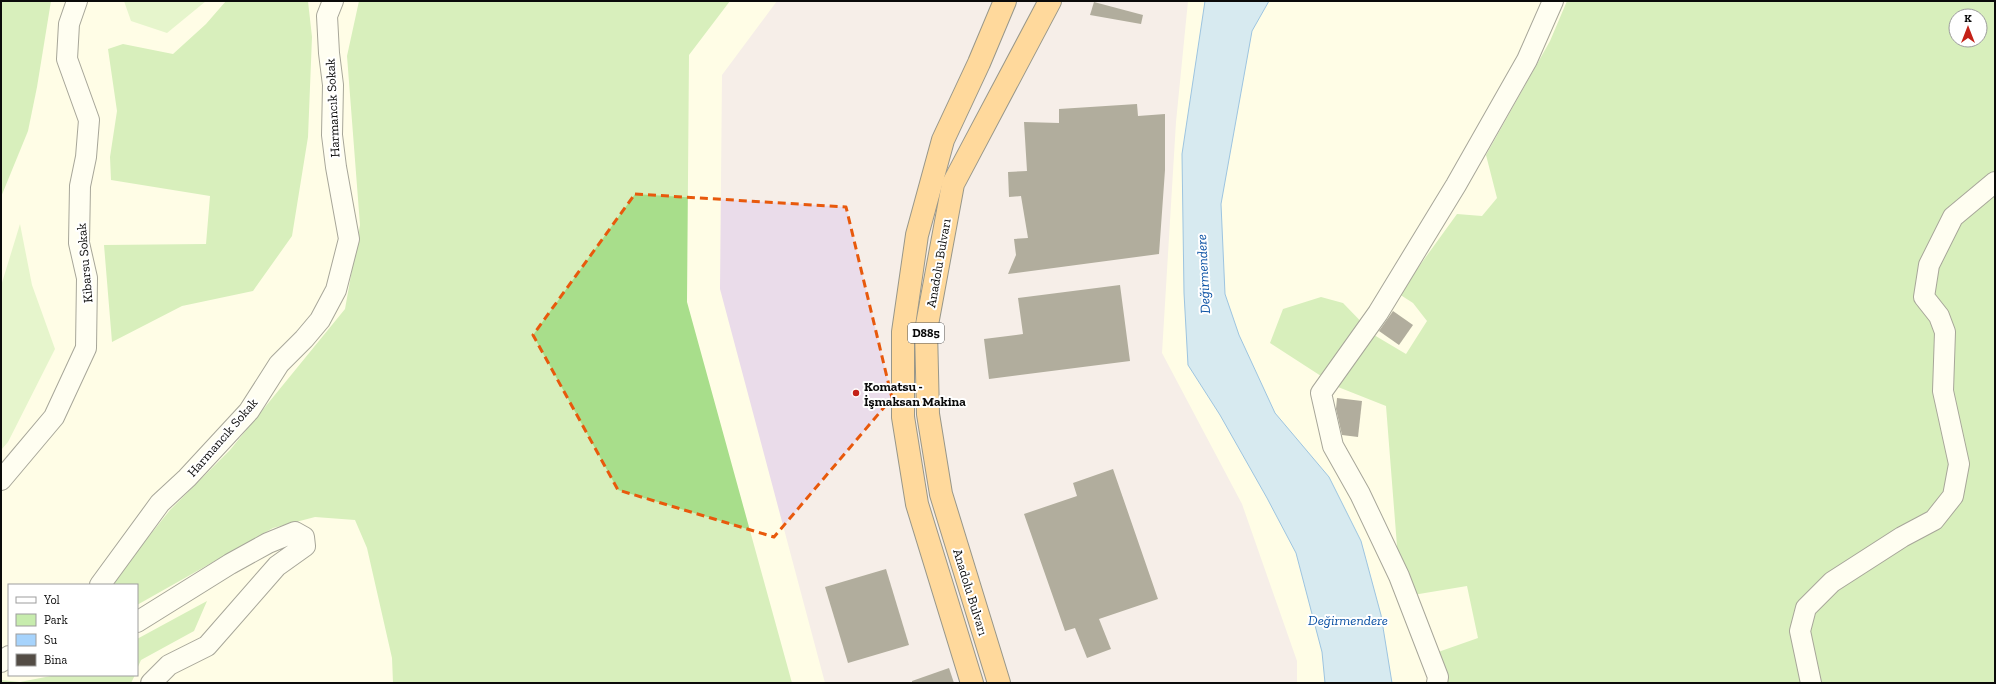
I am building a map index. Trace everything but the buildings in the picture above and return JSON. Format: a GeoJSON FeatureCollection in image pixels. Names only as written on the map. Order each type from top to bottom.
{"type":"FeatureCollection","features":[{"type":"Feature","properties":{"kind":"highway","name":"Anadolu Bulvarı"},"geometry":{"type":"LineString","coordinates":[[972,683],[917,504],[903,417],[903,332],[917,235],[943,140],[979,63],[1005,1]]}},
{"type":"Feature","properties":{"kind":"highway","name":"Anadolu Bulvarı"},"geometry":{"type":"LineString","coordinates":[[999,683],[941,494],[928,414],[926,330],[953,184],[1050,1]]}},
{"type":"Feature","properties":{"kind":"street","name":"Kibarsu Sokak"},"geometry":{"type":"LineString","coordinates":[[1,480],[54,417],[86,348],[87,278],[79,243],[80,186],[86,157],[89,120],[67,59],[69,24],[77,1]]}},
{"type":"Feature","properties":{"kind":"street","name":"Harmancık Sokak"},"geometry":{"type":"LineString","coordinates":[[101,584],[160,503],[187,478],[249,411],[279,364],[304,339],[320,320],[336,290],[349,239],[336,168],[332,135],[333,85],[329,53],[327,16],[333,1]]}},
{"type":"Feature","properties":{"kind":"street"},"geometry":{"type":"LineString","coordinates":[[1437,683],[1438,677],[1399,576],[1360,494],[1333,446],[1321,393],[1378,313],[1456,184],[1527,60],[1553,1]]}},
{"type":"Feature","properties":{"kind":"street"},"geometry":{"type":"LineString","coordinates":[[1811,683],[1800,631],[1806,608],[1832,582],[1902,538],[1934,520],[1953,496],[1959,464],[1943,390],[1945,332],[1939,316],[1924,297],[1929,265],[1953,217],[1995,182]]}},
{"type":"Feature","properties":{"kind":"street"},"geometry":{"type":"LineString","coordinates":[[138,621],[230,564],[268,543],[295,532],[304,537],[305,546],[277,566],[207,646],[169,665],[151,683]]}},
{"type":"Feature","properties":{"kind":"highlighted area"},"geometry":{"type":"Polygon","coordinates":[[[635,194],[846,207],[892,398],[774,537],[618,490],[533,335],[635,194]]]}},
{"type":"Feature","properties":{"kind":"shaded area"},"geometry":{"type":"Polygon","coordinates":[[[777,1],[1188,1],[1176,122],[1162,353],[1242,504],[1297,661],[1297,683],[825,683],[720,289],[722,75],[777,1]]]}},
{"type":"Feature","properties":{"kind":"green space"},"geometry":{"type":"Polygon","coordinates":[[[1,1],[51,1],[28,131],[1,197],[1,1]]]}},
{"type":"Feature","properties":{"kind":"green space"},"geometry":{"type":"Polygon","coordinates":[[[124,1],[206,1],[167,33],[131,21],[124,1]]]}},
{"type":"Feature","properties":{"kind":"green space"},"geometry":{"type":"Polygon","coordinates":[[[226,1],[308,1],[312,37],[308,137],[292,236],[253,291],[182,306],[112,342],[104,245],[206,244],[210,196],[111,180],[110,157],[117,111],[108,49],[123,44],[173,54],[206,24],[226,1]]]}},
{"type":"Feature","properties":{"kind":"green space"},"geometry":{"type":"Polygon","coordinates":[[[359,1],[730,1],[689,55],[687,302],[792,683],[393,683],[392,658],[367,548],[355,520],[315,517],[273,528],[138,604],[138,584],[111,584],[170,510],[230,450],[345,309],[360,225],[347,56],[359,1]]]}},
{"type":"Feature","properties":{"kind":"green space"},"geometry":{"type":"Polygon","coordinates":[[[1567,1],[1995,1],[1995,683],[1428,683],[1424,657],[1478,638],[1467,586],[1401,597],[1386,406],[1338,387],[1270,343],[1283,309],[1321,297],[1343,303],[1374,335],[1406,354],[1427,321],[1413,303],[1399,294],[1457,214],[1482,216],[1497,198],[1486,155],[1550,41],[1567,1]]]}},
{"type":"Feature","properties":{"kind":"green space"},"geometry":{"type":"Polygon","coordinates":[[[20,224],[32,285],[55,349],[8,442],[1,450],[1,286],[20,224]]]}},
{"type":"Feature","properties":{"kind":"green space"},"geometry":{"type":"Polygon","coordinates":[[[207,601],[194,631],[141,660],[138,667],[138,638],[207,601]]]}},
{"type":"Feature","properties":{"kind":"green space"},"geometry":{"type":"Polygon","coordinates":[[[51,676],[134,676],[131,683],[1,683],[1,680],[20,682],[51,676]]]}},
{"type":"Feature","properties":{"kind":"water","name":"Değirmendere"},"geometry":{"type":"Polygon","coordinates":[[[1205,1],[1269,1],[1252,31],[1221,204],[1225,294],[1239,335],[1275,413],[1329,477],[1361,541],[1381,615],[1392,683],[1325,683],[1322,652],[1296,553],[1220,415],[1188,365],[1184,293],[1182,154],[1205,1]]]}},
{"type":"Feature","properties":{"kind":"place","name":"Komatsu - İşmaksan Makina"},"geometry":{"type":"Point","coordinates":[856,393]}}]}
